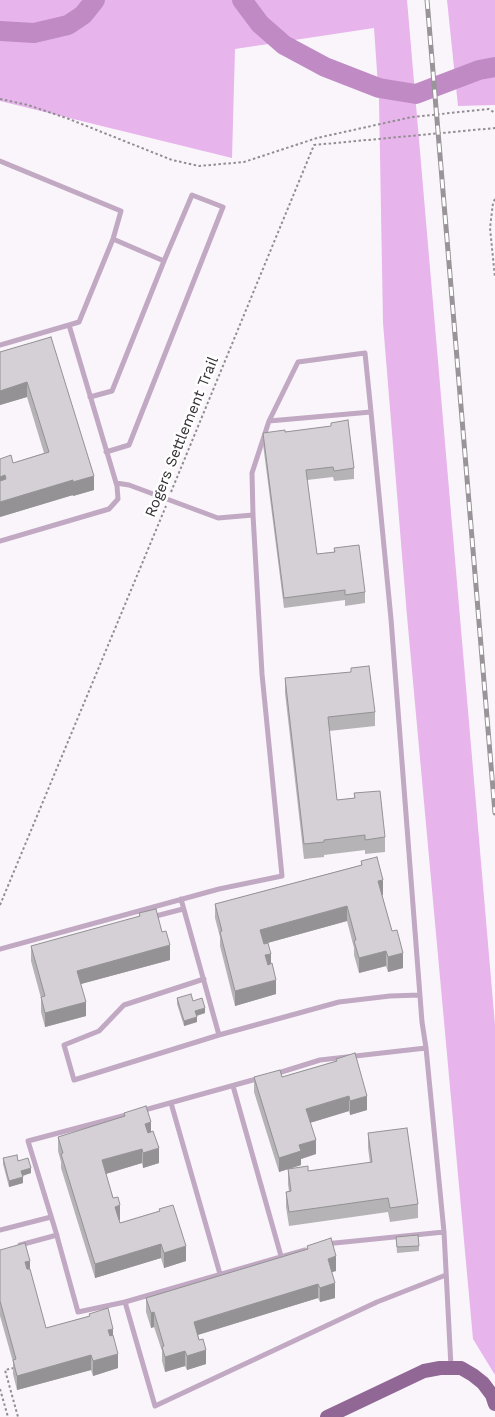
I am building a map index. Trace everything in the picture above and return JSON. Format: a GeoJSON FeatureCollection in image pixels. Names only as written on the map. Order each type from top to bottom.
{"type":"FeatureCollection","features":[{"type":"Feature","properties":{"kind":"main road"},"geometry":{"type":"LineString","coordinates":[[327,1417],[424,1371],[451,1367],[461,1368],[483,1383],[492,1395],[495,1404]]}},
{"type":"Feature","properties":{"kind":"lane"},"geometry":{"type":"LineString","coordinates":[[0,161],[121,211],[113,240],[79,322],[0,344]]}},
{"type":"Feature","properties":{"kind":"lane"},"geometry":{"type":"LineString","coordinates":[[90,397],[112,390],[192,195],[223,207],[129,445],[106,452]]}},
{"type":"Feature","properties":{"kind":"lane"},"geometry":{"type":"LineString","coordinates":[[113,240],[164,261]]}},
{"type":"Feature","properties":{"kind":"lane"},"geometry":{"type":"LineString","coordinates":[[0,541],[109,509],[118,499],[116,483],[69,325]]}},
{"type":"Feature","properties":{"kind":"lane"},"geometry":{"type":"LineString","coordinates":[[0,949],[180,899],[282,876],[262,674],[252,473],[268,421],[298,362],[364,353],[391,619],[420,995],[444,1232],[451,1367]]}},
{"type":"Feature","properties":{"kind":"lane"},"geometry":{"type":"LineString","coordinates":[[268,421],[371,412]]}},
{"type":"Feature","properties":{"kind":"lane"},"geometry":{"type":"LineString","coordinates":[[116,483],[129,485],[218,518],[253,515]]}},
{"type":"Feature","properties":{"kind":"lane"},"geometry":{"type":"LineString","coordinates":[[180,899],[219,1035]]}},
{"type":"Feature","properties":{"kind":"lane"},"geometry":{"type":"LineString","coordinates":[[150,917],[183,909]]}},
{"type":"Feature","properties":{"kind":"lane"},"geometry":{"type":"LineString","coordinates":[[132,913],[141,915]]}},
{"type":"Feature","properties":{"kind":"lane"},"geometry":{"type":"LineString","coordinates":[[204,979],[124,1005],[99,1032],[64,1045],[74,1080],[219,1035],[339,1002],[390,996],[420,995]]}},
{"type":"Feature","properties":{"kind":"lane"},"geometry":{"type":"LineString","coordinates":[[426,1048],[320,1060],[233,1086],[28,1141],[52,1217],[78,1312],[125,1302],[333,1242],[444,1232]]}},
{"type":"Feature","properties":{"kind":"lane"},"geometry":{"type":"LineString","coordinates":[[233,1086],[281,1256]]}},
{"type":"Feature","properties":{"kind":"lane"},"geometry":{"type":"LineString","coordinates":[[171,1103],[220,1274]]}},
{"type":"Feature","properties":{"kind":"lane"},"geometry":{"type":"LineString","coordinates":[[0,1230],[52,1217]]}},
{"type":"Feature","properties":{"kind":"lane"},"geometry":{"type":"LineString","coordinates":[[14,1247],[57,1235]]}},
{"type":"Feature","properties":{"kind":"lane"},"geometry":{"type":"LineString","coordinates":[[125,1302],[156,1406],[377,1302],[446,1275]]}},
{"type":"Feature","properties":{"kind":"path"},"geometry":{"type":"LineString","coordinates":[[0,99],[28,105],[69,119],[172,160],[199,166],[244,162],[318,138],[412,117],[489,109],[495,113]]}},
{"type":"Feature","properties":{"kind":"path","name":"Rogers Settlement Trail"},"geometry":{"type":"LineString","coordinates":[[171,492],[314,145],[495,128]]}},
{"type":"Feature","properties":{"kind":"path"},"geometry":{"type":"LineString","coordinates":[[495,199],[490,228],[495,278]]}},
{"type":"Feature","properties":{"kind":"path","name":"Rogers Settlement Trail"},"geometry":{"type":"LineString","coordinates":[[0,905],[168,502]]}},
{"type":"Feature","properties":{"kind":"path"},"geometry":{"type":"LineString","coordinates":[[14,1368],[5,1370],[18,1417]]}},
{"type":"Feature","properties":{"kind":"path"},"geometry":{"type":"LineString","coordinates":[[0,1389],[8,1417]]}},
{"type":"Feature","properties":{"kind":"shaded area"},"geometry":{"type":"Polygon","coordinates":[[[0,0],[407,0],[495,1025],[495,1375],[473,1339],[407,616],[383,323],[379,100],[374,28],[235,49],[232,158],[0,101],[0,0]]]}},
{"type":"Feature","properties":{"kind":"shaded area"},"geometry":{"type":"Polygon","coordinates":[[[447,0],[495,0],[495,105],[458,106],[447,0]]]}},
{"type":"Feature","properties":{"kind":"building"},"geometry":{"type":"Polygon","coordinates":[[[51,337],[94,476],[73,482],[73,480],[0,502],[0,481],[6,479],[5,475],[0,477],[0,459],[11,455],[13,463],[49,452],[27,382],[0,391],[0,352],[51,337]]]}},
{"type":"Feature","properties":{"kind":"building"},"geometry":{"type":"Polygon","coordinates":[[[348,420],[354,468],[334,471],[333,467],[306,470],[317,554],[335,552],[334,548],[359,545],[365,592],[345,595],[345,590],[284,598],[263,433],[331,426],[331,423],[348,420]]]}},
{"type":"Feature","properties":{"kind":"building"},"geometry":{"type":"Polygon","coordinates":[[[369,666],[375,712],[328,717],[337,800],[355,798],[354,793],[380,791],[385,837],[365,840],[365,835],[304,844],[285,678],[351,672],[351,668],[369,666]]]}},
{"type":"Feature","properties":{"kind":"building"},"geometry":{"type":"Polygon","coordinates":[[[377,857],[383,880],[378,881],[392,931],[397,930],[403,953],[388,957],[386,951],[359,958],[347,906],[260,930],[264,944],[268,943],[271,954],[265,955],[268,965],[272,963],[276,980],[235,991],[215,904],[362,865],[361,861],[377,857]]]}},
{"type":"Feature","properties":{"kind":"building"},"geometry":{"type":"Polygon","coordinates":[[[156,909],[162,932],[166,931],[170,945],[77,971],[86,1002],[45,1013],[41,997],[45,996],[31,946],[140,916],[139,913],[156,909]]]}},
{"type":"Feature","properties":{"kind":"building"},"geometry":{"type":"Polygon","coordinates":[[[191,994],[193,1001],[202,998],[205,1008],[195,1011],[197,1017],[184,1021],[177,998],[191,994]]]}},
{"type":"Feature","properties":{"kind":"building"},"geometry":{"type":"Polygon","coordinates":[[[355,1053],[367,1096],[350,1101],[349,1096],[306,1109],[316,1140],[299,1145],[301,1151],[279,1158],[254,1077],[280,1070],[282,1077],[337,1061],[336,1059],[355,1053]]]}},
{"type":"Feature","properties":{"kind":"building"},"geometry":{"type":"Polygon","coordinates":[[[146,1106],[151,1122],[145,1124],[148,1133],[153,1131],[159,1148],[143,1153],[142,1149],[102,1160],[113,1198],[118,1197],[120,1205],[115,1207],[120,1223],[160,1211],[159,1209],[173,1205],[186,1246],[164,1253],[161,1244],[95,1264],[61,1154],[63,1153],[58,1137],[125,1116],[124,1113],[146,1106]]]}},
{"type":"Feature","properties":{"kind":"building"},"geometry":{"type":"Polygon","coordinates":[[[407,1128],[418,1204],[390,1208],[388,1198],[289,1212],[286,1192],[291,1191],[288,1169],[308,1166],[308,1171],[372,1162],[368,1133],[407,1128]]]}},
{"type":"Feature","properties":{"kind":"building"},"geometry":{"type":"Polygon","coordinates":[[[17,1155],[18,1161],[28,1158],[31,1168],[21,1171],[23,1177],[9,1181],[3,1158],[17,1155]]]}},
{"type":"Feature","properties":{"kind":"building"},"geometry":{"type":"Polygon","coordinates":[[[418,1235],[419,1246],[397,1247],[396,1237],[418,1235]]]}},
{"type":"Feature","properties":{"kind":"building"},"geometry":{"type":"Polygon","coordinates":[[[331,1238],[336,1256],[328,1259],[335,1283],[320,1288],[318,1284],[194,1322],[199,1340],[203,1339],[206,1350],[187,1356],[185,1351],[165,1357],[162,1347],[164,1346],[154,1312],[151,1313],[146,1298],[308,1249],[307,1246],[331,1238]]]}},
{"type":"Feature","properties":{"kind":"building"},"geometry":{"type":"Polygon","coordinates":[[[25,1243],[30,1261],[25,1262],[27,1269],[30,1269],[46,1328],[90,1316],[89,1314],[108,1308],[113,1329],[108,1330],[110,1336],[113,1335],[118,1354],[93,1361],[91,1355],[17,1376],[13,1360],[16,1359],[0,1301],[0,1250],[25,1243]]]}},
{"type":"Feature","properties":{"kind":"waterway"},"geometry":{"type":"LineString","coordinates":[[0,31],[34,33],[68,25],[83,15],[95,0]]}},
{"type":"Feature","properties":{"kind":"waterway"},"geometry":{"type":"LineString","coordinates":[[242,0],[260,24],[284,45],[325,67],[379,88],[416,94],[479,70],[495,67]]}},
{"type":"Feature","properties":{"kind":"railway"},"geometry":{"type":"LineString","coordinates":[[427,0],[495,813]]}}]}
